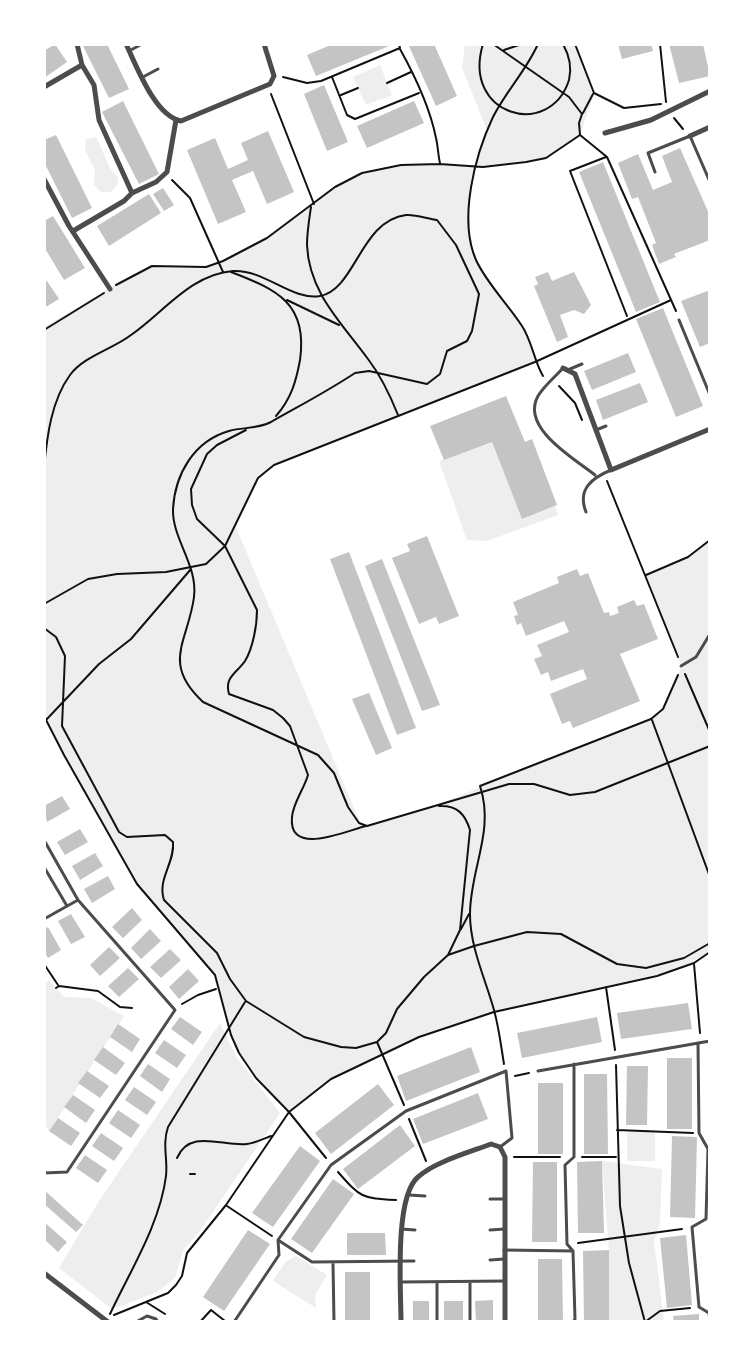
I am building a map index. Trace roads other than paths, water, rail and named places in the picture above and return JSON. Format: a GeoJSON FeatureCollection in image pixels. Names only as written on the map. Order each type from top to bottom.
{"type":"FeatureCollection","features":[{"type":"Feature","properties":{"kind":"street"},"geometry":{"type":"LineString","coordinates":[[77,44],[82,65],[94,85],[99,120],[132,193]]}},
{"type":"Feature","properties":{"kind":"street"},"geometry":{"type":"LineString","coordinates":[[126,44],[157,104],[171,119],[176,120],[191,119],[267,86],[274,76],[264,44]]}},
{"type":"Feature","properties":{"kind":"street"},"geometry":{"type":"LineString","coordinates":[[44,87],[82,65]]}},
{"type":"Feature","properties":{"kind":"street"},"geometry":{"type":"LineString","coordinates":[[605,133],[651,120],[710,91]]}},
{"type":"Feature","properties":{"kind":"street"},"geometry":{"type":"LineString","coordinates":[[73,231],[165,175],[176,120]]}},
{"type":"Feature","properties":{"kind":"street"},"geometry":{"type":"LineString","coordinates":[[690,136],[710,127]]}},
{"type":"Feature","properties":{"kind":"street"},"geometry":{"type":"LineString","coordinates":[[44,179],[110,289]]}},
{"type":"Feature","properties":{"kind":"street"},"geometry":{"type":"LineString","coordinates":[[566,370],[575,374],[611,470],[710,429]]}},
{"type":"Feature","properties":{"kind":"street"},"geometry":{"type":"LineString","coordinates":[[401,1322],[401,1219],[414,1179],[491,1144],[500,1147],[505,1157],[505,1322]]}},
{"type":"Feature","properties":{"kind":"street"},"geometry":{"type":"LineString","coordinates":[[44,1273],[107,1322]]}},
{"type":"Feature","properties":{"kind":"lane"},"geometry":{"type":"LineString","coordinates":[[129,51],[142,44]]}},
{"type":"Feature","properties":{"kind":"lane"},"geometry":{"type":"LineString","coordinates":[[143,77],[158,69]]}},
{"type":"Feature","properties":{"kind":"lane"},"geometry":{"type":"LineString","coordinates":[[655,172],[648,153],[690,136],[710,182]]}},
{"type":"Feature","properties":{"kind":"lane"},"geometry":{"type":"LineString","coordinates":[[679,320],[710,395]]}},
{"type":"Feature","properties":{"kind":"lane"},"geometry":{"type":"LineString","coordinates":[[582,364],[566,370],[551,381],[537,397],[534,408],[537,422],[551,441],[595,475]]}},
{"type":"Feature","properties":{"kind":"lane"},"geometry":{"type":"LineString","coordinates":[[584,399],[594,396]]}},
{"type":"Feature","properties":{"kind":"lane"},"geometry":{"type":"LineString","coordinates":[[596,430],[606,426]]}},
{"type":"Feature","properties":{"kind":"lane"},"geometry":{"type":"LineString","coordinates":[[586,512],[583,506],[584,489],[595,475],[611,470]]}},
{"type":"Feature","properties":{"kind":"lane"},"geometry":{"type":"LineString","coordinates":[[681,666],[696,657],[710,634]]}},
{"type":"Feature","properties":{"kind":"lane"},"geometry":{"type":"LineString","coordinates":[[44,840],[78,900],[175,1010],[67,1172],[44,1173]]}},
{"type":"Feature","properties":{"kind":"lane"},"geometry":{"type":"LineString","coordinates":[[44,867],[67,906]]}},
{"type":"Feature","properties":{"kind":"lane"},"geometry":{"type":"LineString","coordinates":[[44,919],[78,900]]}},
{"type":"Feature","properties":{"kind":"lane"},"geometry":{"type":"LineString","coordinates":[[538,1071],[710,1041]]}},
{"type":"Feature","properties":{"kind":"lane"},"geometry":{"type":"LineString","coordinates":[[699,1043],[699,1133],[708,1149],[708,1219],[692,1227],[699,1307],[709,1313],[710,1321]]}},
{"type":"Feature","properties":{"kind":"lane"},"geometry":{"type":"LineString","coordinates":[[573,1322],[573,1251],[567,1244],[565,1165],[574,1157],[574,1064]]}},
{"type":"Feature","properties":{"kind":"lane"},"geometry":{"type":"LineString","coordinates":[[234,1322],[279,1255],[278,1240],[331,1165],[406,1111],[506,1071],[512,1138],[500,1147]]}},
{"type":"Feature","properties":{"kind":"lane"},"geometry":{"type":"LineString","coordinates":[[408,1198],[425,1196]]}},
{"type":"Feature","properties":{"kind":"lane"},"geometry":{"type":"LineString","coordinates":[[490,1199],[505,1199]]}},
{"type":"Feature","properties":{"kind":"lane"},"geometry":{"type":"LineString","coordinates":[[401,1229],[415,1230]]}},
{"type":"Feature","properties":{"kind":"lane"},"geometry":{"type":"LineString","coordinates":[[490,1230],[505,1229]]}},
{"type":"Feature","properties":{"kind":"lane"},"geometry":{"type":"LineString","coordinates":[[278,1240],[312,1262],[414,1261]]}},
{"type":"Feature","properties":{"kind":"lane"},"geometry":{"type":"LineString","coordinates":[[504,1250],[573,1251]]}},
{"type":"Feature","properties":{"kind":"lane"},"geometry":{"type":"LineString","coordinates":[[490,1260],[504,1259]]}},
{"type":"Feature","properties":{"kind":"lane"},"geometry":{"type":"LineString","coordinates":[[333,1263],[334,1322]]}},
{"type":"Feature","properties":{"kind":"lane"},"geometry":{"type":"LineString","coordinates":[[401,1282],[505,1281]]}},
{"type":"Feature","properties":{"kind":"lane"},"geometry":{"type":"LineString","coordinates":[[437,1282],[437,1322]]}},
{"type":"Feature","properties":{"kind":"lane"},"geometry":{"type":"LineString","coordinates":[[470,1282],[470,1322]]}},
{"type":"Feature","properties":{"kind":"lane"},"geometry":{"type":"LineString","coordinates":[[136,1322],[147,1316],[158,1322]]}}]}
